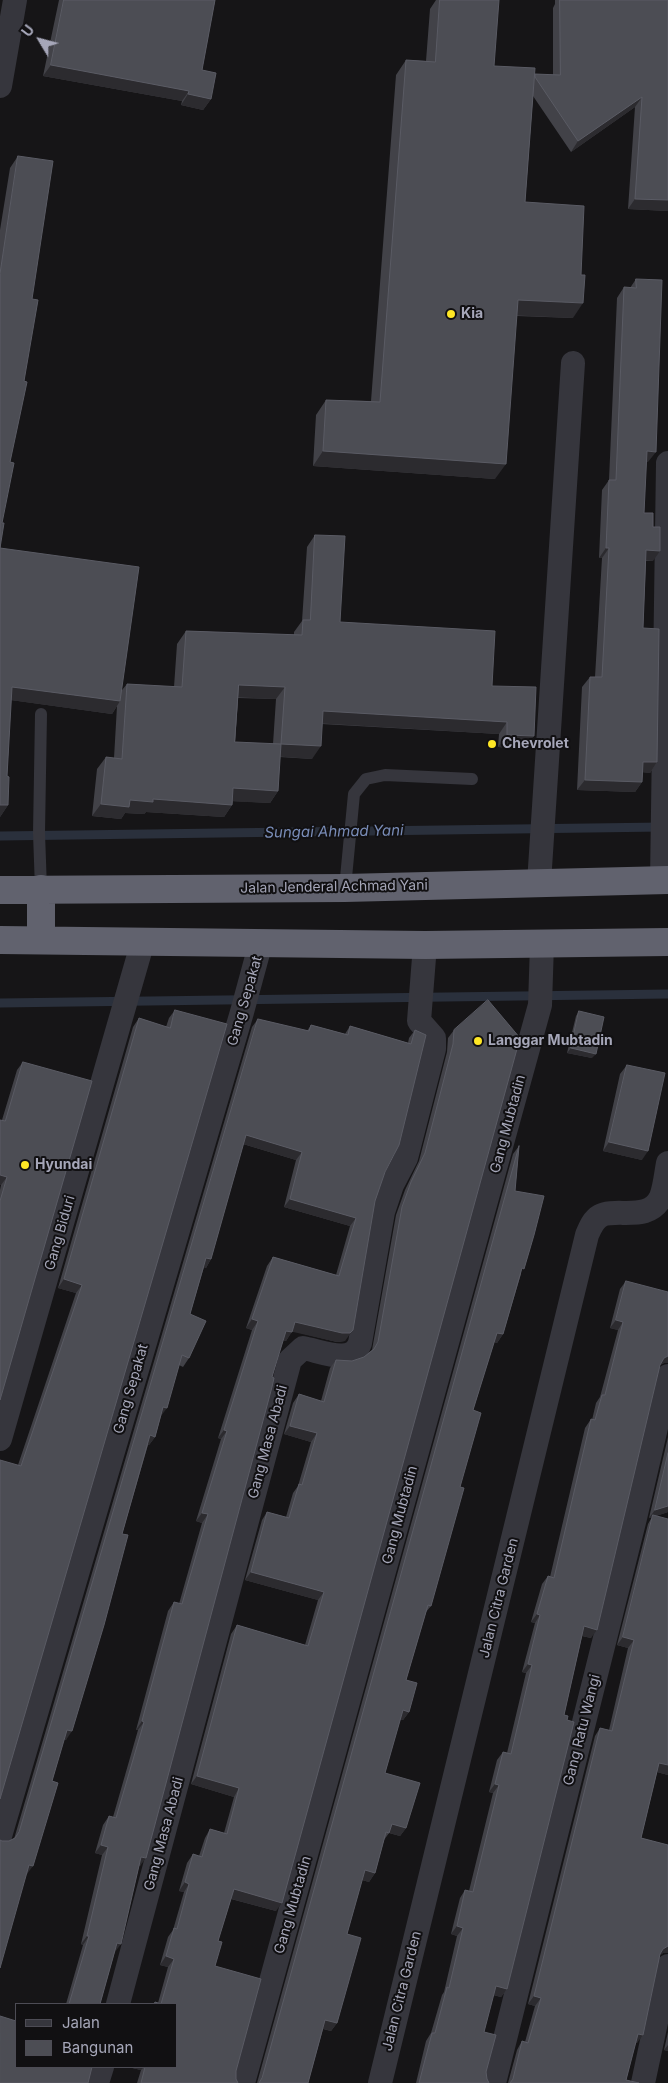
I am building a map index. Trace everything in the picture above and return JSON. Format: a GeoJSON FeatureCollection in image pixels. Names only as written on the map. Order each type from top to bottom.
{"type":"FeatureCollection","features":[{"type":"Feature","properties":{"kind":"highway","name":"Jalan Jenderal Achmad Yani"},"geometry":{"type":"LineString","coordinates":[[0,890],[345,888],[665,880]]}},
{"type":"Feature","properties":{"kind":"highway"},"geometry":{"type":"LineString","coordinates":[[41,889],[41,940]]}},
{"type":"Feature","properties":{"kind":"highway"},"geometry":{"type":"LineString","coordinates":[[0,940],[261,942],[426,946],[668,942]]}},
{"type":"Feature","properties":{"kind":"street"},"geometry":{"type":"LineString","coordinates":[[0,86],[15,0]]}},
{"type":"Feature","properties":{"kind":"street"},"geometry":{"type":"LineString","coordinates":[[539,883],[573,363]]}},
{"type":"Feature","properties":{"kind":"street"},"geometry":{"type":"LineString","coordinates":[[665,880],[663,799],[668,463]]}},
{"type":"Feature","properties":{"kind":"street","name":"Gang Biduri"},"geometry":{"type":"LineString","coordinates":[[0,1438],[143,941]]}},
{"type":"Feature","properties":{"kind":"street","name":"Gang Sepakat"},"geometry":{"type":"LineString","coordinates":[[0,1836],[261,942]]}},
{"type":"Feature","properties":{"kind":"street","name":"Gang Mubtadin"},"geometry":{"type":"LineString","coordinates":[[243,2083],[541,995],[542,944]]}},
{"type":"Feature","properties":{"kind":"street","name":"Gang Masa Abadi"},"geometry":{"type":"LineString","coordinates":[[118,2003],[290,1360],[303,1348],[342,1357],[358,1350],[383,1212],[392,1184],[406,1158],[434,1049],[434,1038],[419,1021],[426,946]]}},
{"type":"Feature","properties":{"kind":"street","name":"Jalan Citra Garden"},"geometry":{"type":"LineString","coordinates":[[380,2083],[587,1235],[592,1224],[601,1215],[639,1212],[654,1207],[661,1197],[668,1163]]}},
{"type":"Feature","properties":{"kind":"street","name":"Gang Ratu Wangi"},"geometry":{"type":"LineString","coordinates":[[494,2083],[635,1518],[668,1376]]}},
{"type":"Feature","properties":{"kind":"street"},"geometry":{"type":"LineString","coordinates":[[644,2083],[668,1966]]}},
{"type":"Feature","properties":{"kind":"street"},"geometry":{"type":"LineString","coordinates":[[97,2083],[102,2068]]}},
{"type":"Feature","properties":{"kind":"lane"},"geometry":{"type":"LineString","coordinates":[[41,714],[39,816],[41,889]]}},
{"type":"Feature","properties":{"kind":"lane"},"geometry":{"type":"LineString","coordinates":[[345,888],[354,794],[366,779],[385,776],[472,778]]}},
{"type":"Feature","properties":{"kind":"building"},"geometry":{"type":"Polygon","coordinates":[[[64,0],[215,0],[202,70],[216,73],[211,99],[188,94],[189,91],[51,65],[64,0]]]}},
{"type":"Feature","properties":{"kind":"building"},"geometry":{"type":"Polygon","coordinates":[[[440,0],[499,0],[494,66],[535,68],[525,202],[584,206],[581,275],[585,275],[583,303],[518,300],[506,464],[323,451],[326,400],[380,402],[406,60],[435,62],[440,0]]]}},
{"type":"Feature","properties":{"kind":"building"},"geometry":{"type":"Polygon","coordinates":[[[560,0],[668,0],[668,200],[635,199],[642,97],[578,141],[535,77],[535,74],[560,75],[560,0]]]}},
{"type":"Feature","properties":{"kind":"building"},"geometry":{"type":"Polygon","coordinates":[[[18,156],[53,161],[32,299],[38,300],[24,381],[27,382],[10,462],[14,463],[2,523],[4,523],[0,548],[0,274],[18,156]]]}},
{"type":"Feature","properties":{"kind":"building"},"geometry":{"type":"Polygon","coordinates":[[[636,279],[662,280],[656,452],[647,451],[644,513],[653,513],[653,527],[660,527],[660,551],[646,550],[643,628],[659,629],[657,762],[643,762],[642,782],[585,780],[590,677],[602,677],[609,548],[606,548],[609,480],[616,480],[624,287],[636,288],[636,279]]]}},
{"type":"Feature","properties":{"kind":"building"},"geometry":{"type":"Polygon","coordinates":[[[315,535],[345,536],[340,622],[495,631],[492,686],[536,687],[534,736],[507,735],[507,722],[323,711],[321,746],[281,744],[278,791],[233,788],[232,805],[153,799],[153,802],[130,800],[129,807],[101,804],[106,757],[122,759],[127,684],[182,687],[186,631],[302,635],[303,620],[310,620],[315,535]],[[239,685],[235,742],[281,744],[285,687],[239,685]]]}},
{"type":"Feature","properties":{"kind":"building"},"geometry":{"type":"Polygon","coordinates":[[[0,548],[139,567],[120,701],[12,687],[7,776],[9,777],[8,805],[0,805],[0,548]]]}},
{"type":"Feature","properties":{"kind":"building"},"geometry":{"type":"Polygon","coordinates":[[[488,1000],[520,1038],[282,1903],[234,1889],[218,1941],[222,1942],[215,1966],[261,1979],[236,2071],[238,2083],[141,2083],[145,2068],[178,2068],[178,2003],[161,2003],[174,1959],[166,1956],[174,1928],[177,1929],[189,1884],[185,1882],[193,1854],[202,1857],[210,1829],[227,1834],[239,1788],[197,1776],[237,1625],[308,1646],[324,1592],[251,1572],[267,1512],[289,1518],[299,1484],[302,1485],[317,1433],[290,1426],[299,1394],[324,1402],[336,1360],[352,1361],[364,1357],[374,1349],[378,1342],[402,1207],[411,1182],[425,1153],[453,1044],[454,1030],[488,1000]]]}},
{"type":"Feature","properties":{"kind":"building"},"geometry":{"type":"Polygon","coordinates":[[[175,1010],[227,1024],[0,1799],[0,1460],[21,1466],[82,1285],[64,1279],[139,1018],[170,1028],[175,1010]]]}},
{"type":"Feature","properties":{"kind":"building"},"geometry":{"type":"Polygon","coordinates":[[[579,1011],[604,1017],[596,1054],[571,1048],[579,1011]]]}},
{"type":"Feature","properties":{"kind":"building"},"geometry":{"type":"Polygon","coordinates":[[[258,1019],[309,1031],[311,1025],[348,1035],[350,1026],[411,1044],[415,1030],[426,1035],[399,1145],[385,1172],[375,1201],[353,1330],[350,1333],[342,1333],[295,1322],[292,1332],[286,1331],[272,1377],[274,1378],[272,1387],[146,1858],[141,1857],[121,1944],[117,1943],[100,2003],[69,2003],[89,1936],[87,1936],[108,1847],[101,1845],[109,1816],[116,1818],[144,1722],[142,1721],[174,1602],[182,1604],[208,1514],[202,1513],[227,1431],[224,1430],[258,1321],[252,1319],[273,1257],[339,1276],[356,1218],[290,1199],[302,1152],[246,1135],[211,1259],[206,1258],[190,1314],[206,1321],[189,1358],[182,1355],[167,1408],[163,1407],[155,1437],[150,1435],[122,1534],[128,1535],[104,1625],[72,1731],[67,1730],[52,1781],[58,1783],[33,1866],[29,1865],[0,1968],[0,1840],[9,1841],[15,1838],[19,1832],[258,1019]]]}},
{"type":"Feature","properties":{"kind":"building"},"geometry":{"type":"Polygon","coordinates":[[[23,1062],[92,1081],[0,1400],[0,1201],[7,1177],[0,1175],[0,1120],[5,1121],[23,1062]]]}},
{"type":"Feature","properties":{"kind":"building"},"geometry":{"type":"Polygon","coordinates":[[[627,1065],[665,1073],[648,1151],[609,1142],[627,1065]]]}},
{"type":"Feature","properties":{"kind":"building"},"geometry":{"type":"Polygon","coordinates":[[[519,1146],[515,1191],[544,1196],[524,1269],[522,1268],[503,1334],[497,1333],[473,1410],[481,1413],[460,1487],[464,1488],[431,1606],[428,1605],[406,1680],[417,1683],[409,1712],[403,1710],[385,1773],[420,1783],[406,1828],[392,1824],[389,1833],[386,1832],[375,1873],[365,1870],[347,1934],[361,1938],[337,2023],[325,2020],[308,2083],[259,2083],[262,2078],[519,1146]]]}},
{"type":"Feature","properties":{"kind":"building"},"geometry":{"type":"Polygon","coordinates":[[[626,1281],[668,1292],[668,1356],[664,1358],[660,1365],[597,1630],[584,1626],[564,1715],[568,1716],[567,1720],[574,1722],[507,1989],[496,1986],[484,2032],[496,2035],[486,2072],[489,2083],[419,2083],[432,2033],[435,2033],[447,1987],[449,1988],[463,1928],[457,1926],[465,1890],[473,1892],[499,1785],[495,1784],[503,1752],[511,1754],[532,1665],[528,1664],[540,1615],[537,1614],[548,1576],[554,1578],[591,1419],[595,1420],[602,1395],[605,1395],[623,1322],[616,1320],[626,1281]]]}},
{"type":"Feature","properties":{"kind":"building"},"geometry":{"type":"Polygon","coordinates":[[[668,1453],[668,1506],[655,1510],[668,1453]]]}},
{"type":"Feature","properties":{"kind":"building"},"geometry":{"type":"Polygon","coordinates":[[[653,1515],[668,1519],[668,1765],[659,1763],[641,1838],[668,1845],[668,1946],[660,1954],[643,2035],[638,2034],[626,2080],[639,2083],[510,2083],[513,2079],[522,2041],[528,2043],[541,1998],[534,1996],[600,1728],[612,1731],[634,1640],[623,1637],[653,1515]]]}},
{"type":"Feature","properties":{"kind":"building"},"geometry":{"type":"Polygon","coordinates":[[[0,2016],[15,2021],[15,2068],[92,2068],[88,2083],[0,2083],[0,2016]]]}},
{"type":"Feature","properties":{"kind":"waterway","name":"Sungai Ahmad Yani"},"geometry":{"type":"LineString","coordinates":[[0,836],[663,827]]}},
{"type":"Feature","properties":{"kind":"waterway","name":"Sungai Ahmad Yani"},"geometry":{"type":"LineString","coordinates":[[0,1003],[668,994]]}},
{"type":"Feature","properties":{"kind":"place","name":"Kia"},"geometry":{"type":"Point","coordinates":[451,314]}},
{"type":"Feature","properties":{"kind":"place","name":"Chevrolet"},"geometry":{"type":"Point","coordinates":[492,744]}},
{"type":"Feature","properties":{"kind":"place","name":"Langgar Mubtadin"},"geometry":{"type":"Point","coordinates":[478,1041]}},
{"type":"Feature","properties":{"kind":"place","name":"Hyundai"},"geometry":{"type":"Point","coordinates":[25,1165]}}]}
